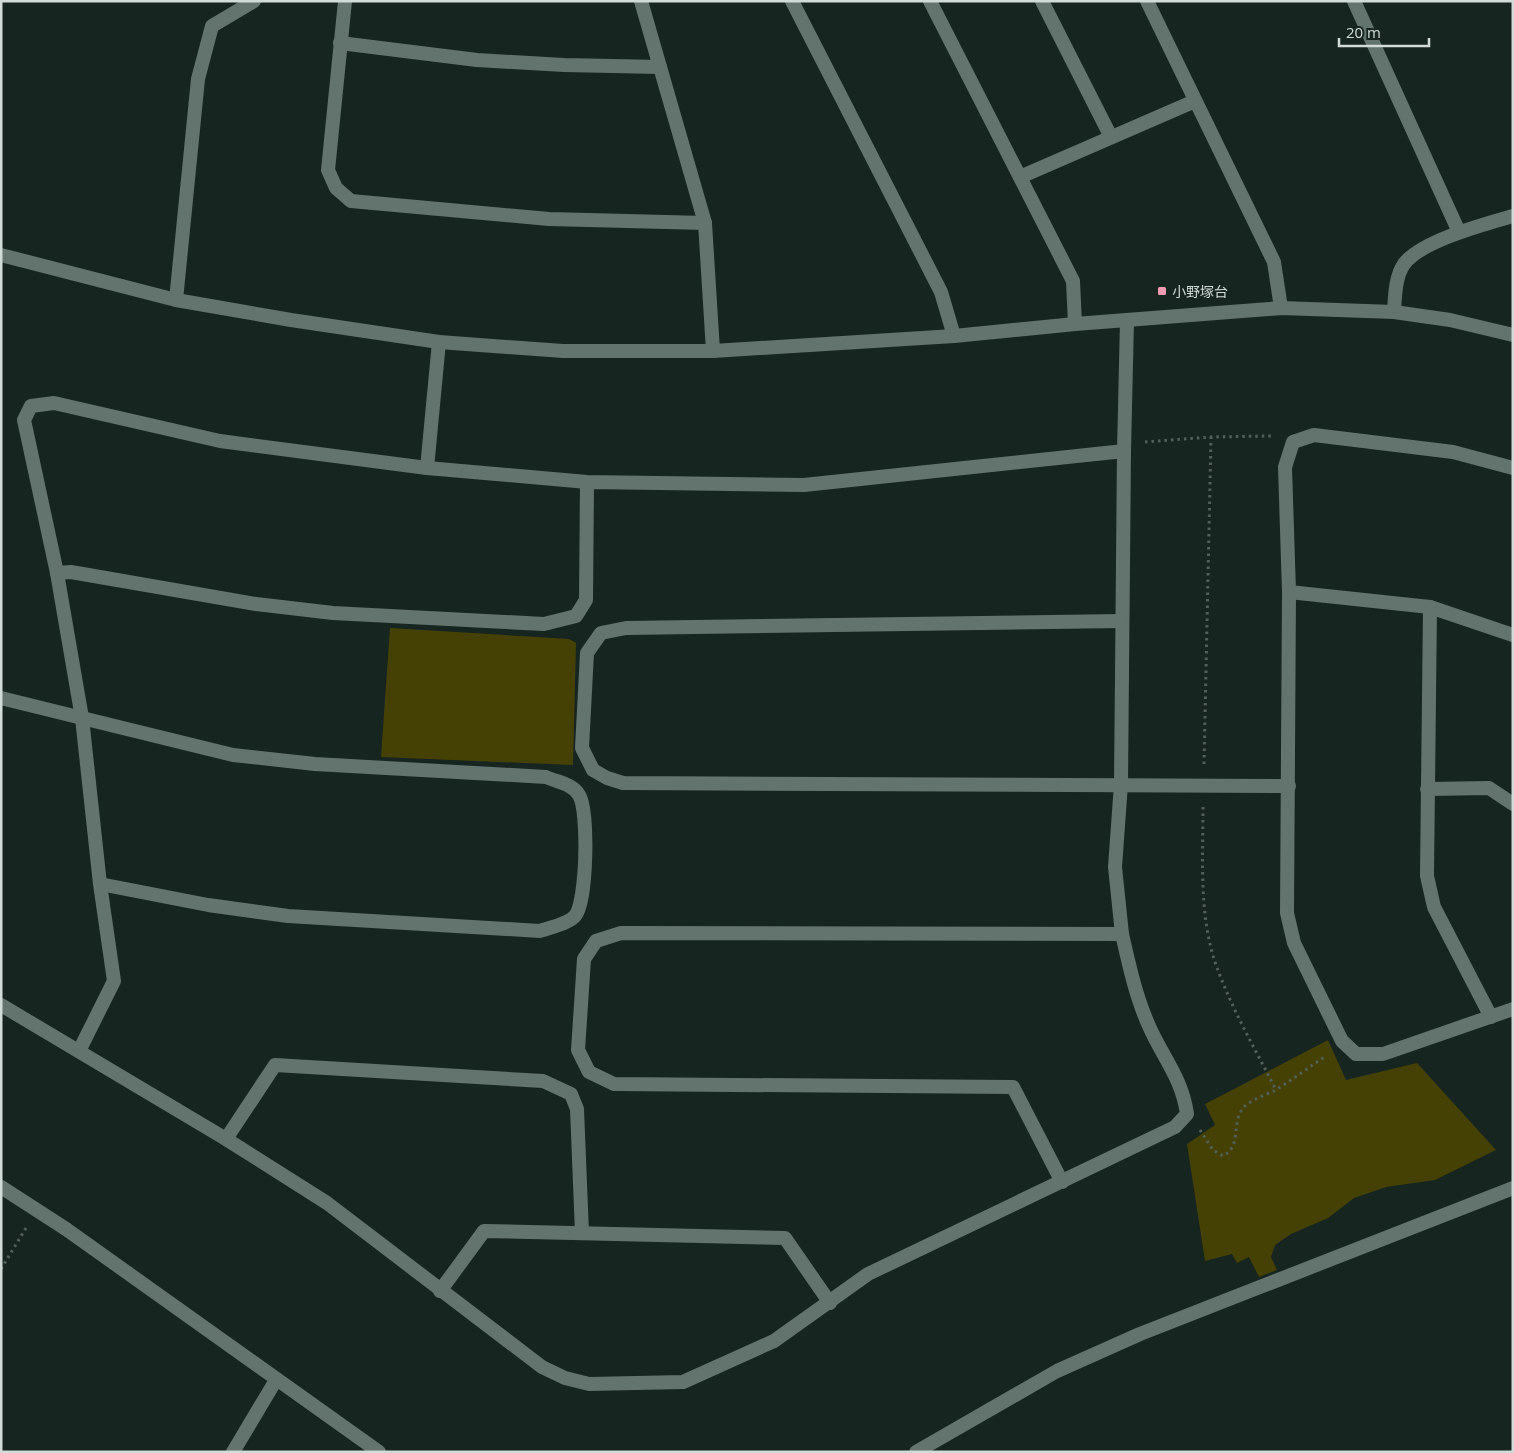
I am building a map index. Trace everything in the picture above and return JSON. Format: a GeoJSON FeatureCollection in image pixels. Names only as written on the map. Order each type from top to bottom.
{"type":"FeatureCollection","features":[{"type":"Feature","properties":{"kind":"street"},"geometry":{"type":"LineString","coordinates":[[176,300],[201,70],[212,26],[254,1]]}},
{"type":"Feature","properties":{"kind":"street"},"geometry":{"type":"LineString","coordinates":[[345,1],[328,170],[336,188],[351,201],[549,219],[705,222]]}},
{"type":"Feature","properties":{"kind":"street"},"geometry":{"type":"LineString","coordinates":[[641,1],[705,222],[713,351]]}},
{"type":"Feature","properties":{"kind":"street"},"geometry":{"type":"LineString","coordinates":[[792,1],[941,292],[954,336]]}},
{"type":"Feature","properties":{"kind":"street"},"geometry":{"type":"LineString","coordinates":[[930,1],[1073,281],[1075,324]]}},
{"type":"Feature","properties":{"kind":"street"},"geometry":{"type":"LineString","coordinates":[[1042,1],[1111,138]]}},
{"type":"Feature","properties":{"kind":"street"},"geometry":{"type":"LineString","coordinates":[[1147,1],[1274,262],[1282,308]]}},
{"type":"Feature","properties":{"kind":"street"},"geometry":{"type":"LineString","coordinates":[[1354,1],[1459,232]]}},
{"type":"Feature","properties":{"kind":"street"},"geometry":{"type":"LineString","coordinates":[[340,43],[477,60],[564,65],[660,67]]}},
{"type":"Feature","properties":{"kind":"street"},"geometry":{"type":"LineString","coordinates":[[1020,177],[1196,101]]}},
{"type":"Feature","properties":{"kind":"street"},"geometry":{"type":"LineString","coordinates":[[1394,312],[1397,279],[1404,264],[1417,252],[1459,232],[1513,216]]}},
{"type":"Feature","properties":{"kind":"street"},"geometry":{"type":"LineString","coordinates":[[1,255],[176,300],[291,320],[439,342],[562,351],[713,351],[954,336],[1075,324],[1282,308],[1394,312],[1450,320],[1513,335]]}},
{"type":"Feature","properties":{"kind":"street"},"geometry":{"type":"LineString","coordinates":[[1,1005],[226,1139],[327,1203],[542,1367],[565,1378],[589,1384],[682,1382],[774,1341],[830,1303],[868,1274],[1175,1127],[1188,1114],[1184,1092],[1149,1026],[1133,981],[1122,934],[1115,866],[1121,784],[1121,621],[1127,320]]}},
{"type":"Feature","properties":{"kind":"street"},"geometry":{"type":"LineString","coordinates":[[428,468],[439,342]]}},
{"type":"Feature","properties":{"kind":"street"},"geometry":{"type":"LineString","coordinates":[[79,1051],[114,981],[100,884],[82,718],[57,573],[24,420],[31,406],[54,403],[220,441],[428,468],[587,482],[804,485],[1124,451]]}},
{"type":"Feature","properties":{"kind":"street"},"geometry":{"type":"LineString","coordinates":[[1513,468],[1453,452],[1314,435],[1293,442],[1285,467],[1289,592],[1287,912],[1294,943],[1342,1041],[1356,1054],[1383,1054],[1513,1009]]}},
{"type":"Feature","properties":{"kind":"street"},"geometry":{"type":"LineString","coordinates":[[57,573],[72,572],[256,604],[323,612],[544,624],[576,616],[586,600],[587,482]]}},
{"type":"Feature","properties":{"kind":"street"},"geometry":{"type":"LineString","coordinates":[[1289,592],[1430,607],[1513,635]]}},
{"type":"Feature","properties":{"kind":"street"},"geometry":{"type":"LineString","coordinates":[[1430,607],[1427,876],[1434,907],[1491,1018]]}},
{"type":"Feature","properties":{"kind":"street"},"geometry":{"type":"LineString","coordinates":[[1121,621],[626,628],[601,633],[587,653],[582,748],[593,770],[607,778],[623,783],[1289,786]]}},
{"type":"Feature","properties":{"kind":"street"},"geometry":{"type":"LineString","coordinates":[[1,698],[233,755],[315,764],[546,778],[572,787],[580,795],[585,812],[583,898],[576,914],[570,920],[540,931],[288,916],[208,905],[100,884]]}},
{"type":"Feature","properties":{"kind":"street"},"geometry":{"type":"LineString","coordinates":[[1427,789],[1489,788],[1513,804]]}},
{"type":"Feature","properties":{"kind":"street"},"geometry":{"type":"LineString","coordinates":[[1062,1182],[1013,1087],[614,1084],[589,1072],[578,1050],[584,959],[596,941],[621,933],[1122,934]]}},
{"type":"Feature","properties":{"kind":"street"},"geometry":{"type":"LineString","coordinates":[[226,1139],[275,1065],[543,1081],[571,1094],[577,1109],[582,1233]]}},
{"type":"Feature","properties":{"kind":"street"},"geometry":{"type":"LineString","coordinates":[[1,1187],[379,1452]]}},
{"type":"Feature","properties":{"kind":"street"},"geometry":{"type":"LineString","coordinates":[[916,1452],[1057,1371],[1140,1334],[1513,1188]]}},
{"type":"Feature","properties":{"kind":"street"},"geometry":{"type":"LineString","coordinates":[[440,1291],[484,1231],[785,1238],[830,1303]]}},
{"type":"Feature","properties":{"kind":"street"},"geometry":{"type":"LineString","coordinates":[[233,1452],[276,1380]]}},
{"type":"Feature","properties":{"kind":"path"},"geometry":{"type":"LineString","coordinates":[[1124,451],[1142,442],[1211,437],[1280,435],[1293,442]]}},
{"type":"Feature","properties":{"kind":"path"},"geometry":{"type":"LineString","coordinates":[[1188,1114],[1213,1150],[1223,1156],[1230,1152],[1234,1146],[1238,1122],[1243,1108],[1276,1090],[1334,1050],[1342,1041]]}},
{"type":"Feature","properties":{"kind":"path"},"geometry":{"type":"LineString","coordinates":[[1,1270],[36,1210]]}},
{"type":"Feature","properties":{"kind":"shaded area"},"geometry":{"type":"Polygon","coordinates":[[[390,628],[569,639],[576,643],[573,765],[381,757],[390,628]]]}},
{"type":"Feature","properties":{"kind":"shaded area"},"geometry":{"type":"Polygon","coordinates":[[[1328,1040],[1346,1080],[1417,1063],[1496,1150],[1435,1180],[1386,1187],[1354,1198],[1328,1218],[1291,1234],[1275,1245],[1271,1257],[1277,1270],[1259,1277],[1249,1257],[1237,1263],[1232,1254],[1205,1261],[1187,1144],[1215,1125],[1205,1104],[1328,1040]]]}},
{"type":"Feature","properties":{"kind":"place","name":"小野塚台"},"geometry":{"type":"Point","coordinates":[1162,291]}}]}
